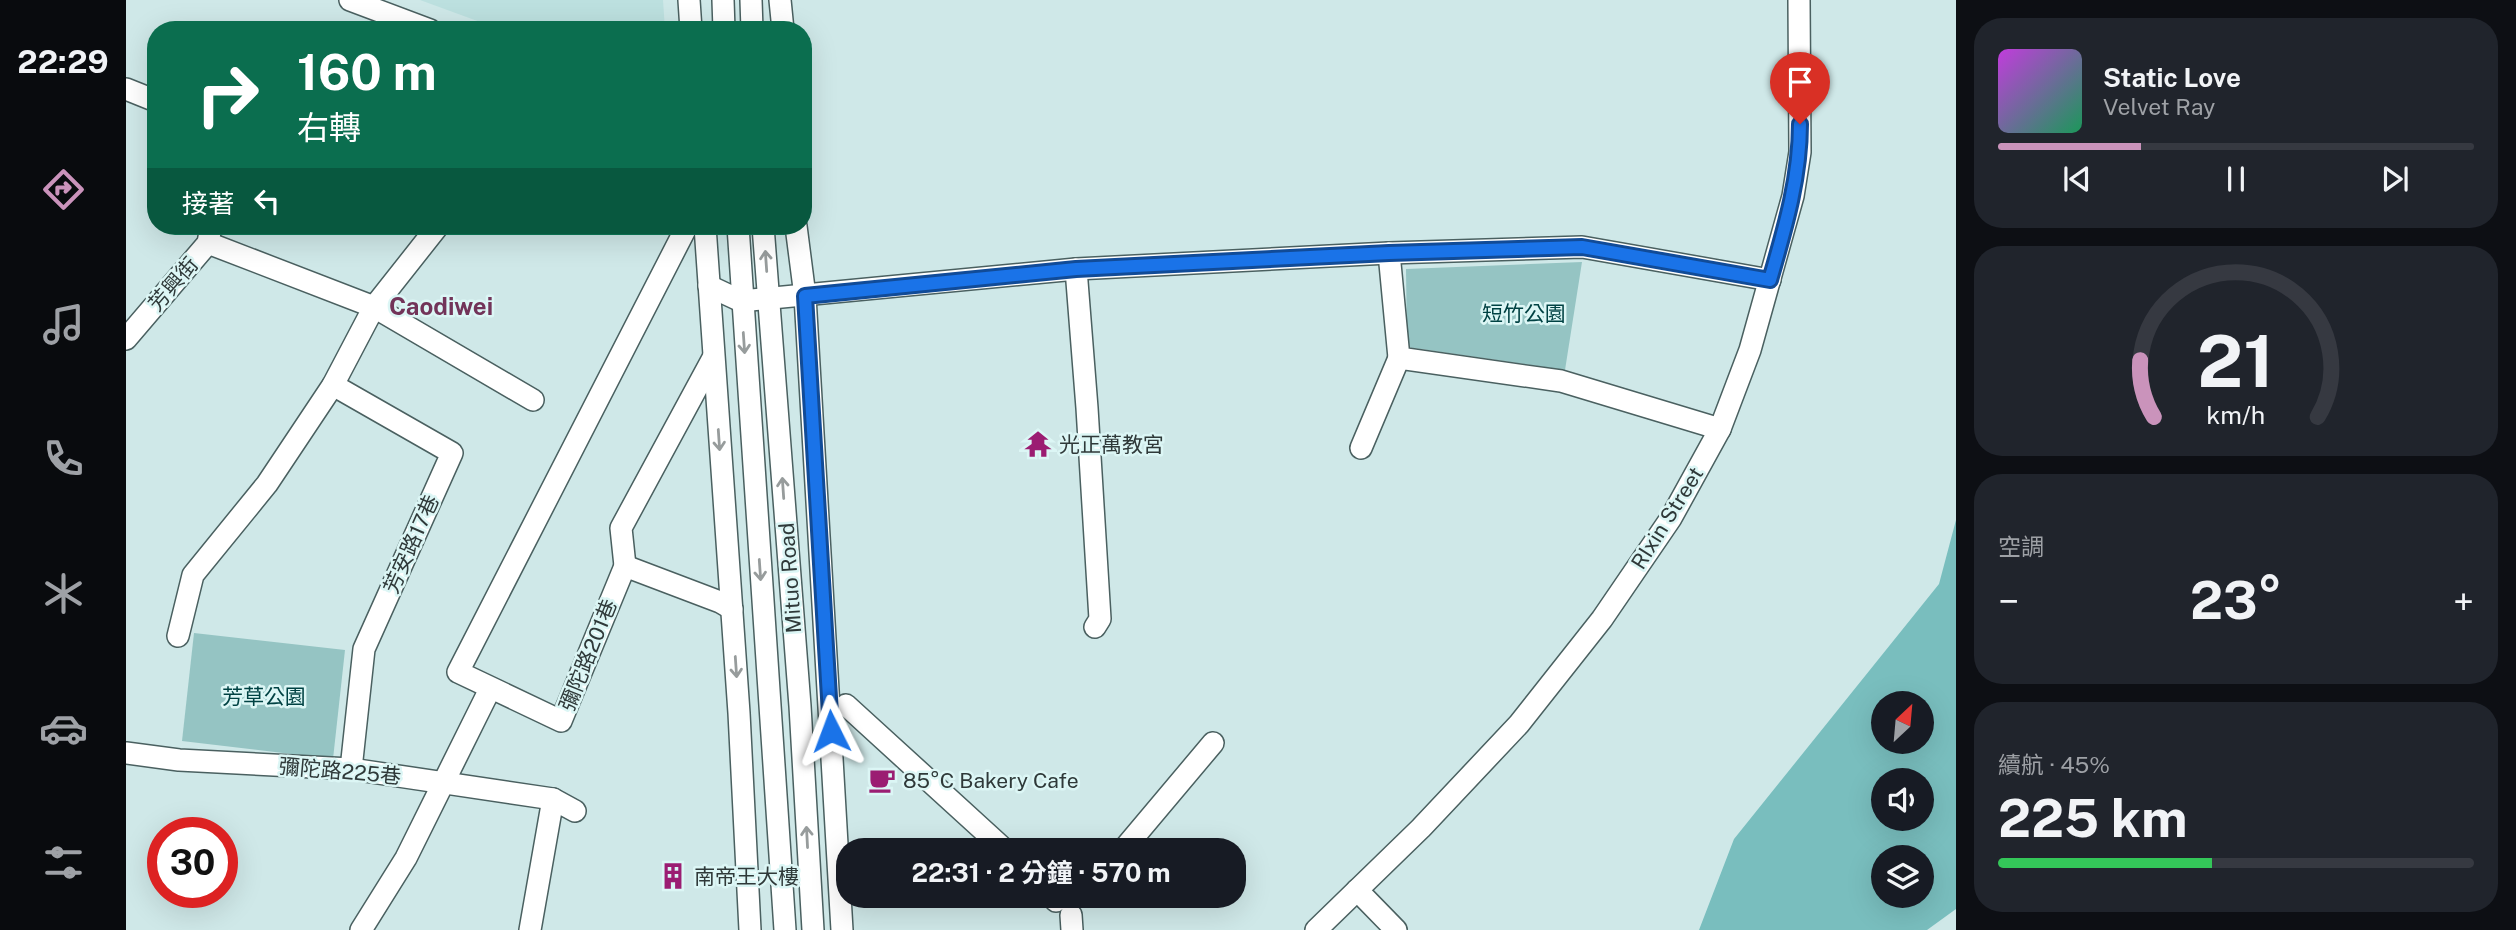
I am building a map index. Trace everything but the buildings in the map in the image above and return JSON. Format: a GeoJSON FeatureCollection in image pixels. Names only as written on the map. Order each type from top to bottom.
{"type":"FeatureCollection","features":[{"type":"Feature","properties":{"kind":"street"},"geometry":{"type":"LineString","coordinates":[[350,0],[406,21]]}},
{"type":"Feature","properties":{"kind":"street"},"geometry":{"type":"LineString","coordinates":[[689,0],[690,21]]}},
{"type":"Feature","properties":{"kind":"street"},"geometry":{"type":"LineString","coordinates":[[723,0],[724,21]]}},
{"type":"Feature","properties":{"kind":"street"},"geometry":{"type":"LineString","coordinates":[[751,0],[752,21]]}},
{"type":"Feature","properties":{"kind":"street"},"geometry":{"type":"LineString","coordinates":[[780,0],[782,21]]}},
{"type":"Feature","properties":{"kind":"street","name":"RIxin Street"},"geometry":{"type":"LineString","coordinates":[[1316,930],[1473,775],[1519,724],[1594,630],[1671,518],[1720,429],[1750,350],[1793,196],[1800,152],[1799,0]]}},
{"type":"Feature","properties":{"kind":"street"},"geometry":{"type":"LineString","coordinates":[[126,89],[147,97]]}},
{"type":"Feature","properties":{"kind":"street"},"geometry":{"type":"LineString","coordinates":[[210,235],[374,307],[533,400]]}},
{"type":"Feature","properties":{"kind":"street","name":"芳興街"},"geometry":{"type":"LineString","coordinates":[[126,339],[210,235]]}},
{"type":"Feature","properties":{"kind":"street"},"geometry":{"type":"LineString","coordinates":[[178,636],[193,575],[267,484],[333,385],[374,307],[431,235]]}},
{"type":"Feature","properties":{"kind":"street"},"geometry":{"type":"LineString","coordinates":[[361,930],[406,858],[490,689],[458,672],[682,235]]}},
{"type":"Feature","properties":{"kind":"street"},"geometry":{"type":"LineString","coordinates":[[706,235],[732,609],[750,930]]}},
{"type":"Feature","properties":{"kind":"street","name":"Mituo Road"},"geometry":{"type":"LineString","coordinates":[[738,235],[785,930]]}},
{"type":"Feature","properties":{"kind":"street","name":"Mituo Road"},"geometry":{"type":"LineString","coordinates":[[764,235],[800,706],[813,930]]}},
{"type":"Feature","properties":{"kind":"street","name":"Mituo Road"},"geometry":{"type":"LineString","coordinates":[[797,235],[805,296],[842,930]]}},
{"type":"Feature","properties":{"kind":"street"},"geometry":{"type":"LineString","coordinates":[[709,286],[741,301],[1076,269],[1389,253],[1582,247],[1770,280]]}},
{"type":"Feature","properties":{"kind":"street"},"geometry":{"type":"LineString","coordinates":[[1361,448],[1399,358],[1389,253]]}},
{"type":"Feature","properties":{"kind":"street"},"geometry":{"type":"LineString","coordinates":[[1076,269],[1100,619],[1095,626]]}},
{"type":"Feature","properties":{"kind":"street"},"geometry":{"type":"LineString","coordinates":[[713,358],[621,528],[625,566],[732,609]]}},
{"type":"Feature","properties":{"kind":"street"},"geometry":{"type":"LineString","coordinates":[[1399,358],[1561,381],[1720,429]]}},
{"type":"Feature","properties":{"kind":"street","name":"芳安路17巷"},"geometry":{"type":"LineString","coordinates":[[333,385],[452,453],[364,649],[351,769]]}},
{"type":"Feature","properties":{"kind":"street","name":"彌陀路201巷"},"geometry":{"type":"LineString","coordinates":[[490,689],[561,721],[625,566]]}},
{"type":"Feature","properties":{"kind":"street"},"geometry":{"type":"LineString","coordinates":[[846,705],[992,838]]}},
{"type":"Feature","properties":{"kind":"street"},"geometry":{"type":"LineString","coordinates":[[1133,838],[1213,743]]}},
{"type":"Feature","properties":{"kind":"street","name":"彌陀路225巷"},"geometry":{"type":"LineString","coordinates":[[126,752],[178,760],[351,769],[553,799],[575,811]]}},
{"type":"Feature","properties":{"kind":"street"},"geometry":{"type":"LineString","coordinates":[[530,930],[553,799]]}},
{"type":"Feature","properties":{"kind":"street"},"geometry":{"type":"LineString","coordinates":[[1357,890],[1395,930]]}},
{"type":"Feature","properties":{"kind":"shaded area"},"geometry":{"type":"Polygon","coordinates":[[[420,0],[663,0],[664,21],[477,21],[420,0]]]}},
{"type":"Feature","properties":{"kind":"shaded area"},"geometry":{"type":"Polygon","coordinates":[[[1956,520],[1956,909],[1927,930],[1699,930],[1734,839],[1939,584],[1956,520]]]}},
{"type":"Feature","properties":{"kind":"green space","name":"短竹公園"},"geometry":{"type":"Polygon","coordinates":[[[1582,262],[1565,370],[1407,347],[1406,269],[1582,262]]]}},
{"type":"Feature","properties":{"kind":"green space","name":"芳草公園"},"geometry":{"type":"Polygon","coordinates":[[[194,633],[345,650],[333,759],[182,741],[194,633]]]}},
{"type":"Feature","properties":{"kind":"place","name":"光正萬教宮"},"geometry":{"type":"Point","coordinates":[1038,444]}},
{"type":"Feature","properties":{"kind":"place","name":"85°C Bakery Cafe"},"geometry":{"type":"Point","coordinates":[882,780]}},
{"type":"Feature","properties":{"kind":"place","name":"南帝王大樓"},"geometry":{"type":"Point","coordinates":[673,876]}},
{"type":"Feature","properties":{"kind":"district","name":"Caodiwei"},"geometry":{"type":"Point","coordinates":[441,306]}},
{"type":"Feature","properties":{"kind":"route"},"geometry":{"type":"LineString","coordinates":[[831,731],[805,296],[1076,269],[1389,253],[1582,247],[1770,280],[1793,196],[1800,152],[1800,124]]}}]}
